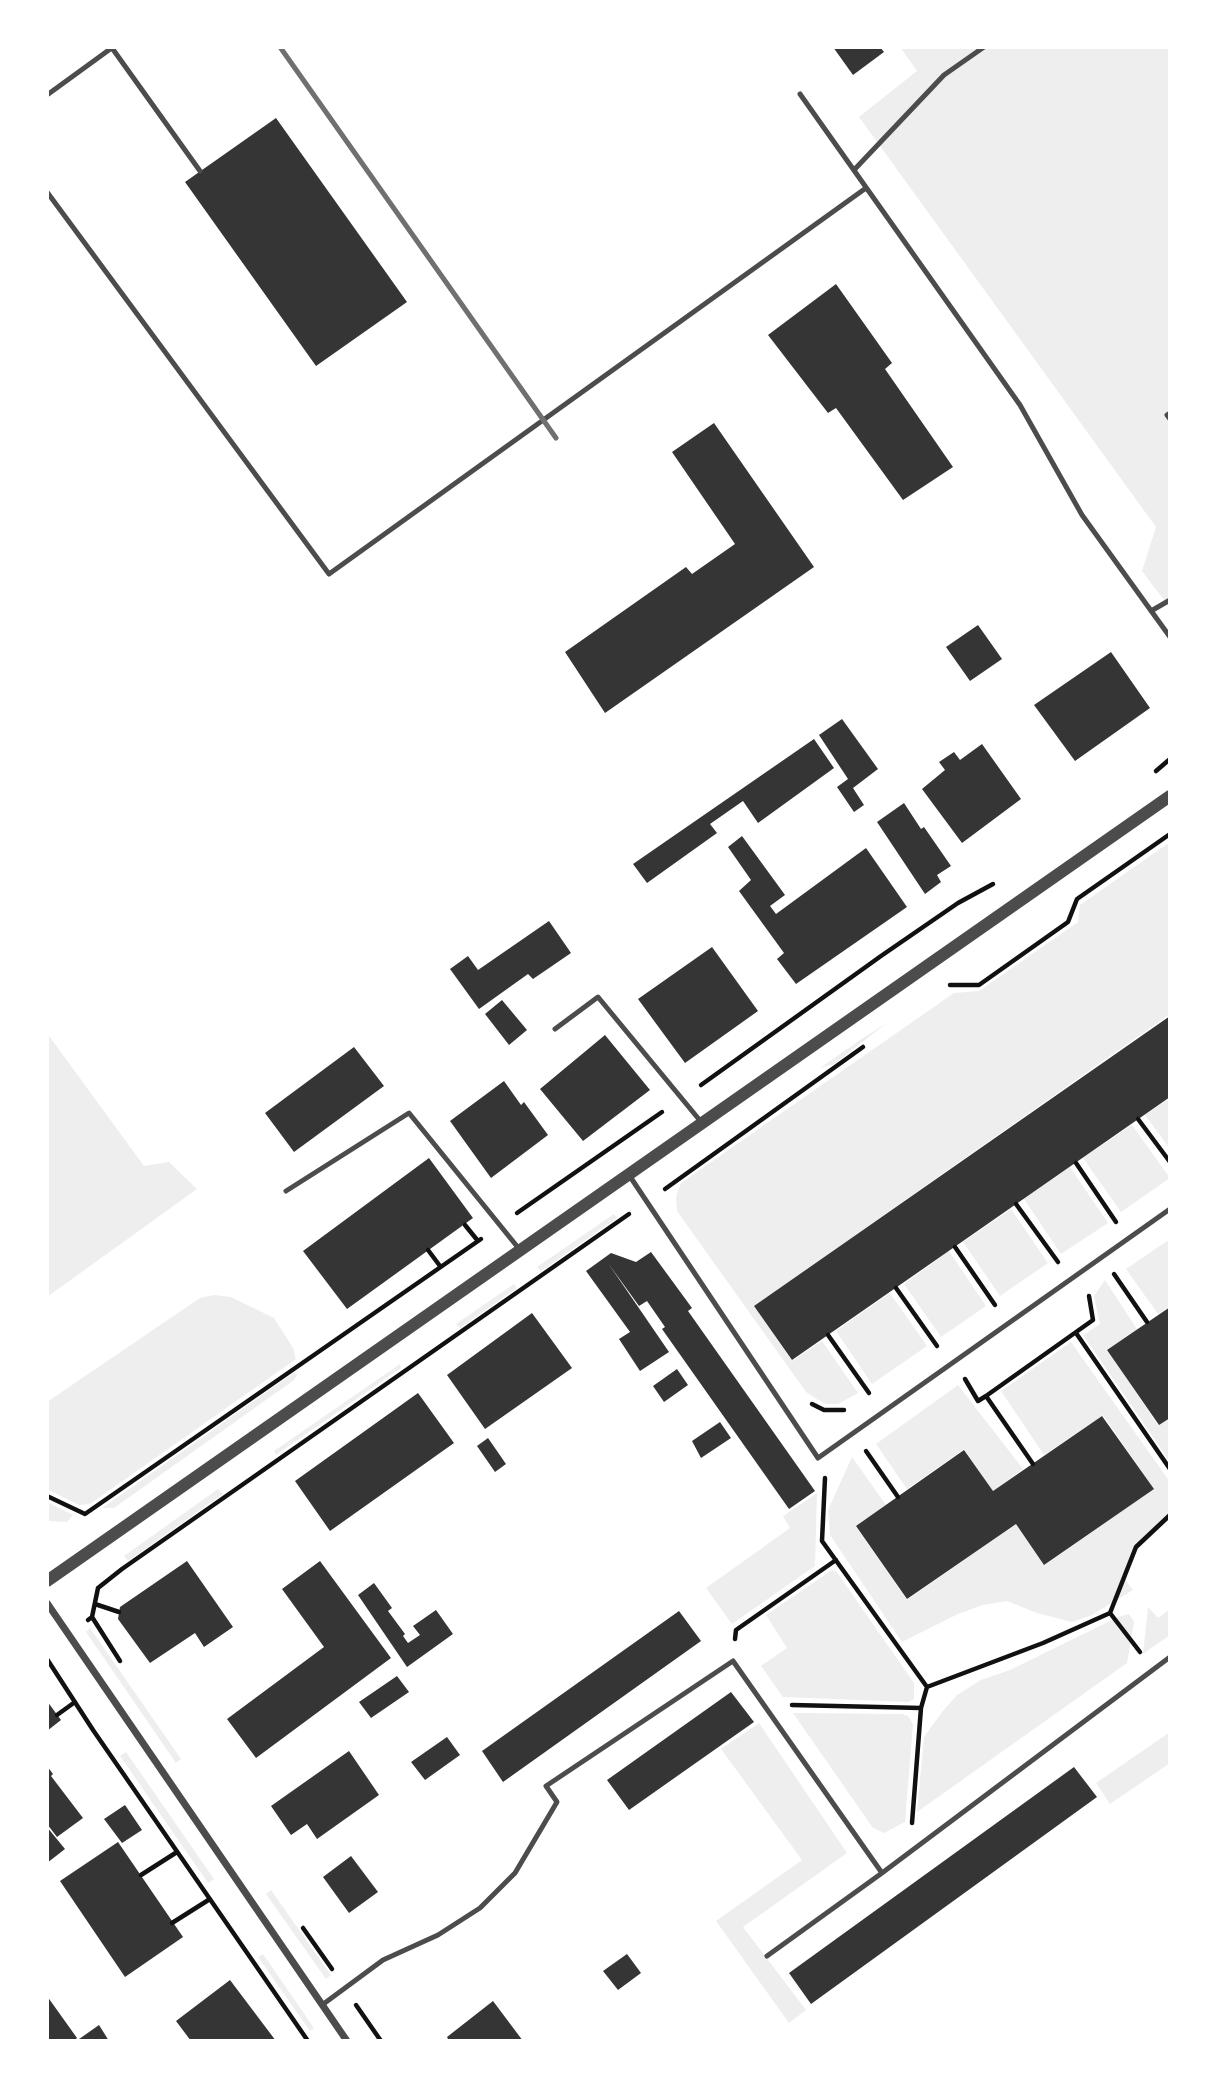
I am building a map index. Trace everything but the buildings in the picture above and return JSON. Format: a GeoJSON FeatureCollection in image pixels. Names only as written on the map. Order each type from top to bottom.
{"type":"FeatureCollection","features":[{"type":"Feature","properties":{"kind":"street"},"geometry":{"type":"LineString","coordinates":[[47,1581],[1170,796]]}},
{"type":"Feature","properties":{"kind":"street"},"geometry":{"type":"LineString","coordinates":[[47,1603],[347,2041]]}},
{"type":"Feature","properties":{"kind":"lane"},"geometry":{"type":"LineString","coordinates":[[854,170],[944,75],[984,47]]}},
{"type":"Feature","properties":{"kind":"lane"},"geometry":{"type":"LineString","coordinates":[[47,95],[113,48],[200,171]]}},
{"type":"Feature","properties":{"kind":"lane"},"geometry":{"type":"LineString","coordinates":[[800,94],[1020,405],[1082,515],[1170,637]]}},
{"type":"Feature","properties":{"kind":"lane"},"geometry":{"type":"LineString","coordinates":[[47,192],[329,574],[866,188]]}},
{"type":"Feature","properties":{"kind":"lane"},"geometry":{"type":"LineString","coordinates":[[1170,413],[1167,415],[1170,419]]}},
{"type":"Feature","properties":{"kind":"lane"},"geometry":{"type":"LineString","coordinates":[[1151,611],[1170,600]]}},
{"type":"Feature","properties":{"kind":"lane"},"geometry":{"type":"LineString","coordinates":[[555,1029],[598,997],[702,1123]]}},
{"type":"Feature","properties":{"kind":"lane"},"geometry":{"type":"LineString","coordinates":[[286,1191],[409,1113],[520,1250]]}},
{"type":"Feature","properties":{"kind":"lane"},"geometry":{"type":"LineString","coordinates":[[629,1175],[818,1458],[1170,1209]]}},
{"type":"Feature","properties":{"kind":"lane"},"geometry":{"type":"LineString","coordinates":[[767,1956],[1170,1657]]}},
{"type":"Feature","properties":{"kind":"lane"},"geometry":{"type":"LineString","coordinates":[[322,2005],[383,1961],[438,1935],[480,1908],[515,1873],[557,1802],[545,1786],[733,1661],[882,1873]]}},
{"type":"Feature","properties":{"kind":"path"},"geometry":{"type":"LineString","coordinates":[[1149,777],[1170,759]]}},
{"type":"Feature","properties":{"kind":"path"},"geometry":{"type":"LineString","coordinates":[[939,993],[950,985],[979,985],[1068,922],[1077,899],[1170,834]]}},
{"type":"Feature","properties":{"kind":"path"},"geometry":{"type":"LineString","coordinates":[[47,1496],[85,1514],[958,903],[999,880]]}},
{"type":"Feature","properties":{"kind":"path"},"geometry":{"type":"LineString","coordinates":[[69,1635],[92,1617],[98,1588],[122,1569],[647,1202],[871,1041]]}},
{"type":"Feature","properties":{"kind":"path"},"geometry":{"type":"LineString","coordinates":[[1138,1119],[1170,1162]]}},
{"type":"Feature","properties":{"kind":"path"},"geometry":{"type":"LineString","coordinates":[[1076,1163],[1116,1223]]}},
{"type":"Feature","properties":{"kind":"path"},"geometry":{"type":"LineString","coordinates":[[668,1187],[669,1200]]}},
{"type":"Feature","properties":{"kind":"path"},"geometry":{"type":"LineString","coordinates":[[1016,1204],[1058,1263]]}},
{"type":"Feature","properties":{"kind":"path"},"geometry":{"type":"LineString","coordinates":[[1107,1229],[1127,1215]]}},
{"type":"Feature","properties":{"kind":"path"},"geometry":{"type":"LineString","coordinates":[[465,1224],[478,1241]]}},
{"type":"Feature","properties":{"kind":"path"},"geometry":{"type":"LineString","coordinates":[[955,1247],[996,1306]]}},
{"type":"Feature","properties":{"kind":"path"},"geometry":{"type":"LineString","coordinates":[[428,1250],[441,1267]]}},
{"type":"Feature","properties":{"kind":"path"},"geometry":{"type":"LineString","coordinates":[[1048,1270],[1068,1256]]}},
{"type":"Feature","properties":{"kind":"path"},"geometry":{"type":"LineString","coordinates":[[1104,1275],[1111,1270],[1147,1322]]}},
{"type":"Feature","properties":{"kind":"path"},"geometry":{"type":"LineString","coordinates":[[896,1288],[937,1347],[947,1340]]}},
{"type":"Feature","properties":{"kind":"path"},"geometry":{"type":"LineString","coordinates":[[1033,1464],[986,1396],[1093,1320],[1087,1298],[1092,1289]]}},
{"type":"Feature","properties":{"kind":"path"},"geometry":{"type":"LineString","coordinates":[[986,1313],[1006,1299]]}},
{"type":"Feature","properties":{"kind":"path"},"geometry":{"type":"LineString","coordinates":[[1076,1333],[1170,1469]]}},
{"type":"Feature","properties":{"kind":"path"},"geometry":{"type":"LineString","coordinates":[[828,1335],[869,1394],[881,1386]]}},
{"type":"Feature","properties":{"kind":"path"},"geometry":{"type":"LineString","coordinates":[[809,1402],[824,1410],[847,1410]]}},
{"type":"Feature","properties":{"kind":"path"},"geometry":{"type":"LineString","coordinates":[[862,1445],[898,1497]]}},
{"type":"Feature","properties":{"kind":"path"},"geometry":{"type":"LineString","coordinates":[[818,1458],[826,1471],[822,1541],[927,1687]]}},
{"type":"Feature","properties":{"kind":"path"},"geometry":{"type":"LineString","coordinates":[[927,1687],[1043,1643],[1110,1613],[1136,1548],[1170,1515]]}},
{"type":"Feature","properties":{"kind":"path"},"geometry":{"type":"LineString","coordinates":[[733,1661],[736,1630],[836,1560]]}},
{"type":"Feature","properties":{"kind":"path"},"geometry":{"type":"LineString","coordinates":[[95,1604],[119,1612]]}},
{"type":"Feature","properties":{"kind":"path"},"geometry":{"type":"LineString","coordinates":[[1110,1613],[1153,1670]]}},
{"type":"Feature","properties":{"kind":"path"},"geometry":{"type":"LineString","coordinates":[[47,1659],[308,2041]]}},
{"type":"Feature","properties":{"kind":"path"},"geometry":{"type":"LineString","coordinates":[[909,1853],[921,1708],[927,1687]]}},
{"type":"Feature","properties":{"kind":"path"},"geometry":{"type":"LineString","coordinates":[[57,1715],[75,1702]]}},
{"type":"Feature","properties":{"kind":"path"},"geometry":{"type":"LineString","coordinates":[[767,1709],[788,1704],[921,1708]]}},
{"type":"Feature","properties":{"kind":"path"},"geometry":{"type":"LineString","coordinates":[[141,1875],[177,1852]]}},
{"type":"Feature","properties":{"kind":"path"},"geometry":{"type":"LineString","coordinates":[[172,1923],[210,1899]]}},
{"type":"Feature","properties":{"kind":"shaded area"},"geometry":{"type":"Polygon","coordinates":[[[900,47],[1170,47],[1170,608],[1142,571],[1156,527],[859,117],[917,71],[900,47]]]}},
{"type":"Feature","properties":{"kind":"shaded area"},"geometry":{"type":"Polygon","coordinates":[[[1170,842],[1170,1014],[754,1306],[792,1361],[822,1341],[858,1393],[838,1404],[827,1404],[818,1400],[806,1392],[677,1211],[676,1197],[681,1183],[954,993],[979,991],[1078,922],[1080,905],[1170,842]]]}},
{"type":"Feature","properties":{"kind":"shaded area"},"geometry":{"type":"Polygon","coordinates":[[[887,1023],[834,1064],[820,1068],[860,1040],[887,1023]]]}},
{"type":"Feature","properties":{"kind":"shaded area"},"geometry":{"type":"Polygon","coordinates":[[[47,1033],[144,1166],[169,1162],[197,1189],[47,1297],[47,1033]]]}},
{"type":"Feature","properties":{"kind":"shaded area"},"geometry":{"type":"Polygon","coordinates":[[[1170,1098],[1170,1149],[1145,1115],[1170,1098]]]}},
{"type":"Feature","properties":{"kind":"shaded area"},"geometry":{"type":"Polygon","coordinates":[[[1132,1125],[1170,1178],[1121,1212],[1083,1158],[1132,1125]]]}},
{"type":"Feature","properties":{"kind":"shaded area"},"geometry":{"type":"Polygon","coordinates":[[[1070,1167],[1108,1223],[1061,1254],[1024,1199],[1070,1167]]]}},
{"type":"Feature","properties":{"kind":"shaded area"},"geometry":{"type":"Polygon","coordinates":[[[1011,1209],[1048,1263],[1000,1296],[963,1242],[1011,1209]]]}},
{"type":"Feature","properties":{"kind":"shaded area"},"geometry":{"type":"Polygon","coordinates":[[[614,1214],[617,1218],[541,1271],[537,1267],[614,1214]]]}},
{"type":"Feature","properties":{"kind":"shaded area"},"geometry":{"type":"Polygon","coordinates":[[[1170,1239],[1170,1306],[1158,1314],[1126,1269],[1170,1239]]]}},
{"type":"Feature","properties":{"kind":"shaded area"},"geometry":{"type":"Polygon","coordinates":[[[949,1251],[986,1306],[941,1337],[904,1284],[949,1251]]]}},
{"type":"Feature","properties":{"kind":"shaded area"},"geometry":{"type":"Polygon","coordinates":[[[1105,1280],[1137,1329],[1107,1350],[1158,1425],[1170,1417],[1170,1462],[1083,1335],[1100,1324],[1094,1296],[1105,1280]]]}},
{"type":"Feature","properties":{"kind":"shaded area"},"geometry":{"type":"Polygon","coordinates":[[[514,1284],[517,1288],[460,1328],[456,1324],[514,1284]]]}},
{"type":"Feature","properties":{"kind":"shaded area"},"geometry":{"type":"Polygon","coordinates":[[[890,1293],[927,1346],[872,1384],[836,1331],[890,1293]]]}},
{"type":"Feature","properties":{"kind":"shaded area"},"geometry":{"type":"Polygon","coordinates":[[[214,1295],[231,1297],[274,1318],[293,1348],[296,1359],[90,1504],[79,1505],[47,1489],[47,1402],[200,1298],[214,1295]]]}},
{"type":"Feature","properties":{"kind":"shaded area"},"geometry":{"type":"Polygon","coordinates":[[[1071,1342],[1170,1482],[1170,1515],[1136,1547],[1124,1578],[1133,1590],[1092,1615],[1072,1622],[1037,1613],[1007,1601],[983,1605],[958,1614],[902,1642],[830,1535],[828,1510],[852,1457],[886,1505],[856,1527],[907,1600],[1016,1524],[1045,1565],[1154,1489],[1103,1415],[1044,1455],[1001,1391],[1071,1342]]]}},
{"type":"Feature","properties":{"kind":"shaded area"},"geometry":{"type":"Polygon","coordinates":[[[400,1364],[401,1368],[276,1455],[274,1451],[400,1364]]]}},
{"type":"Feature","properties":{"kind":"shaded area"},"geometry":{"type":"Polygon","coordinates":[[[295,1372],[297,1375],[294,1380],[114,1508],[102,1508],[295,1372]]]}},
{"type":"Feature","properties":{"kind":"shaded area"},"geometry":{"type":"Polygon","coordinates":[[[958,1385],[1023,1469],[993,1491],[964,1449],[907,1489],[876,1444],[958,1385]]]}},
{"type":"Feature","properties":{"kind":"shaded area"},"geometry":{"type":"Polygon","coordinates":[[[218,1489],[223,1494],[128,1561],[124,1556],[218,1489]]]}},
{"type":"Feature","properties":{"kind":"shaded area"},"geometry":{"type":"Polygon","coordinates":[[[817,1493],[815,1566],[732,1624],[706,1588],[790,1528],[783,1516],[817,1493]]]}},
{"type":"Feature","properties":{"kind":"shaded area"},"geometry":{"type":"Polygon","coordinates":[[[47,1502],[73,1515],[67,1522],[47,1521],[47,1502]]]}},
{"type":"Feature","properties":{"kind":"shaded area"},"geometry":{"type":"Polygon","coordinates":[[[832,1570],[836,1571],[914,1683],[914,1699],[908,1702],[783,1697],[761,1666],[787,1648],[766,1615],[832,1570]]]}},
{"type":"Feature","properties":{"kind":"shaded area"},"geometry":{"type":"Polygon","coordinates":[[[1148,1607],[1158,1618],[1170,1609],[1170,1635],[1143,1654],[1148,1607]]]}},
{"type":"Feature","properties":{"kind":"shaded area"},"geometry":{"type":"Polygon","coordinates":[[[1129,1614],[1134,1622],[1127,1663],[917,1812],[924,1737],[957,1695],[981,1680],[1010,1670],[1129,1614]]]}},
{"type":"Feature","properties":{"kind":"shaded area"},"geometry":{"type":"Polygon","coordinates":[[[90,1628],[181,1759],[176,1763],[86,1632],[90,1628]]]}},
{"type":"Feature","properties":{"kind":"shaded area"},"geometry":{"type":"Polygon","coordinates":[[[793,1713],[908,1716],[913,1724],[905,1822],[884,1833],[873,1828],[793,1713]]]}},
{"type":"Feature","properties":{"kind":"shaded area"},"geometry":{"type":"Polygon","coordinates":[[[759,1723],[847,1853],[743,1927],[806,2010],[789,2023],[716,1921],[802,1860],[721,1749],[759,1723]]]}},
{"type":"Feature","properties":{"kind":"shaded area"},"geometry":{"type":"Polygon","coordinates":[[[1170,1732],[1170,1763],[1110,1804],[1096,1783],[1170,1732]]]}},
{"type":"Feature","properties":{"kind":"shaded area"},"geometry":{"type":"Polygon","coordinates":[[[126,1752],[214,1879],[208,1883],[120,1756],[126,1752]]]}},
{"type":"Feature","properties":{"kind":"shaded area"},"geometry":{"type":"Polygon","coordinates":[[[271,1890],[331,1975],[326,1979],[266,1894],[271,1890]]]}},
{"type":"Feature","properties":{"kind":"shaded area"},"geometry":{"type":"Polygon","coordinates":[[[263,1954],[314,2028],[310,2031],[258,1957],[263,1954]]]}},
{"type":"Feature","properties":{"kind":"railway"},"geometry":{"type":"LineString","coordinates":[[280,47],[556,438]]}}]}
